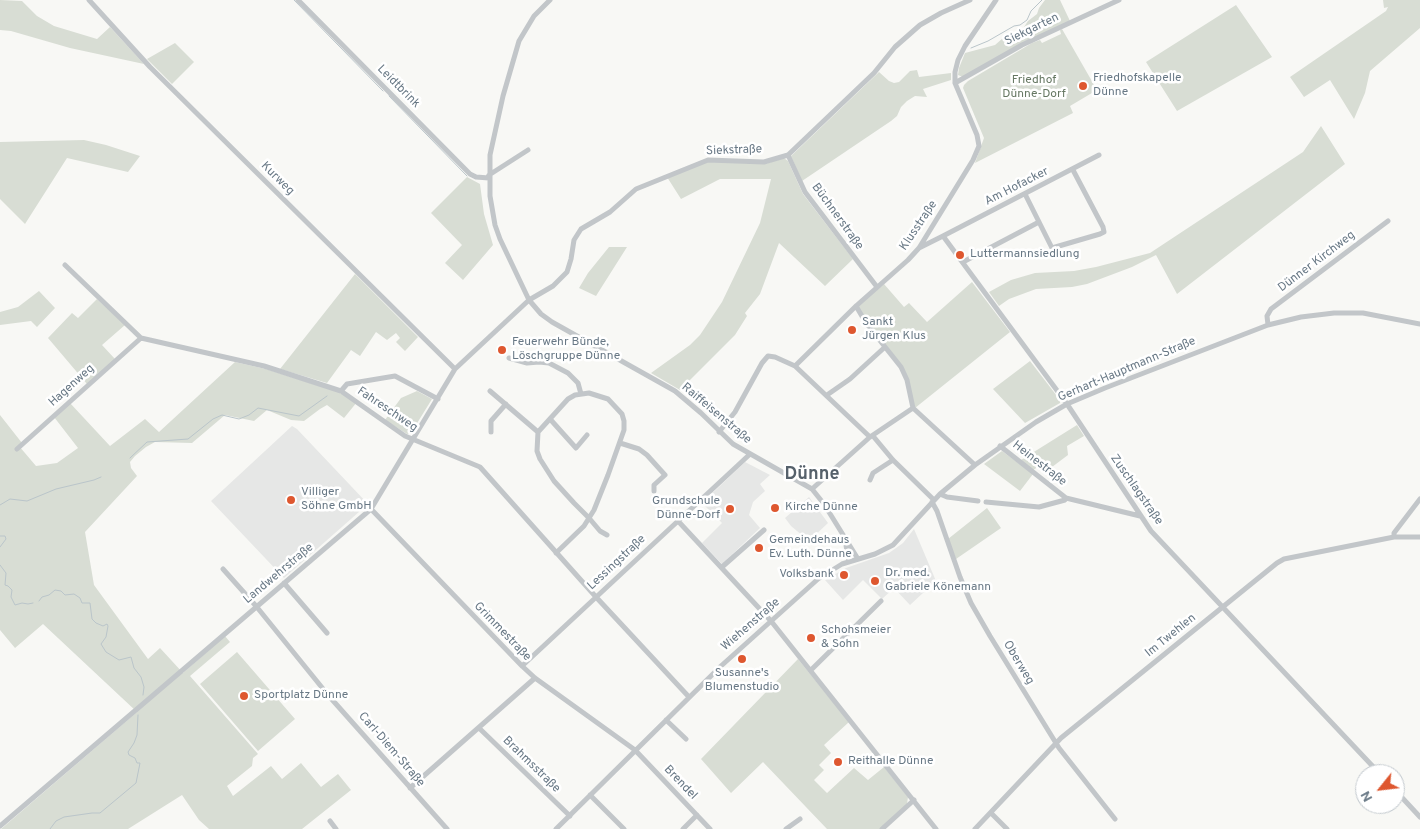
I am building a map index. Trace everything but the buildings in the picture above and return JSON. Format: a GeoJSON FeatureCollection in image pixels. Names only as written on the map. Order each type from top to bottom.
{"type":"FeatureCollection","features":[{"type":"Feature","properties":{"kind":"street","name":"Kurweg"},"geometry":{"type":"LineString","coordinates":[[88,0],[145,62],[455,368]]}},
{"type":"Feature","properties":{"kind":"street","name":"Leidtbrink"},"geometry":{"type":"LineString","coordinates":[[298,0],[470,174],[476,177],[489,176]]}},
{"type":"Feature","properties":{"kind":"street","name":"Raiffeisenstraße"},"geometry":{"type":"LineString","coordinates":[[550,0],[534,16],[514,54],[490,155],[490,196],[496,225],[500,239],[529,300],[541,314],[552,322],[675,391],[701,413],[719,432],[749,455],[812,489],[824,504],[858,558]]}},
{"type":"Feature","properties":{"kind":"street","name":"Siekstraße"},"geometry":{"type":"LineString","coordinates":[[529,300],[553,286],[566,272],[571,259],[574,240],[581,229],[610,212],[636,188],[708,160],[764,162],[788,155],[874,73],[896,47],[920,25],[970,0]]}},
{"type":"Feature","properties":{"kind":"street"},"geometry":{"type":"LineString","coordinates":[[955,82],[958,60],[976,28],[996,0]]}},
{"type":"Feature","properties":{"kind":"street","name":"Siekgarten"},"geometry":{"type":"LineString","coordinates":[[955,82],[1022,45],[1119,0]]}},
{"type":"Feature","properties":{"kind":"street","name":"Klusstraße"},"geometry":{"type":"LineString","coordinates":[[795,366],[919,248],[973,160],[978,146],[977,135],[955,82]]}},
{"type":"Feature","properties":{"kind":"street"},"geometry":{"type":"LineString","coordinates":[[489,176],[528,150]]}},
{"type":"Feature","properties":{"kind":"street","name":"Büchnerstraße"},"geometry":{"type":"LineString","coordinates":[[788,155],[805,192],[877,287]]}},
{"type":"Feature","properties":{"kind":"street","name":"Am Hofacker"},"geometry":{"type":"LineString","coordinates":[[943,236],[1099,156]]}},
{"type":"Feature","properties":{"kind":"street"},"geometry":{"type":"LineString","coordinates":[[1025,194],[1052,248],[1104,232],[1072,170]]}},
{"type":"Feature","properties":{"kind":"street","name":"Dünner Kirchweg"},"geometry":{"type":"LineString","coordinates":[[1268,325],[1267,316],[1271,309],[1388,221]]}},
{"type":"Feature","properties":{"kind":"street"},"geometry":{"type":"LineString","coordinates":[[963,262],[1039,222]]}},
{"type":"Feature","properties":{"kind":"street"},"geometry":{"type":"LineString","coordinates":[[919,248],[943,236]]}},
{"type":"Feature","properties":{"kind":"street","name":"Zuschlagstraße"},"geometry":{"type":"LineString","coordinates":[[943,236],[1067,404],[1151,531],[1371,764]]}},
{"type":"Feature","properties":{"kind":"street"},"geometry":{"type":"LineString","coordinates":[[65,265],[141,338]]}},
{"type":"Feature","properties":{"kind":"street","name":"Landwehrstraße"},"geometry":{"type":"LineString","coordinates":[[0,826],[371,509],[455,368],[529,300]]}},
{"type":"Feature","properties":{"kind":"street"},"geometry":{"type":"LineString","coordinates":[[856,306],[866,323],[901,367],[907,380],[913,408],[975,465]]}},
{"type":"Feature","properties":{"kind":"street","name":"Gerhart-Hauptmann-Straße"},"geometry":{"type":"LineString","coordinates":[[858,558],[875,554],[893,545],[940,494],[975,465],[1036,422],[1067,404],[1268,325],[1301,317],[1334,313],[1363,313],[1420,324]]}},
{"type":"Feature","properties":{"kind":"street","name":"Fahreschweg"},"geometry":{"type":"LineString","coordinates":[[141,338],[264,366],[341,391],[405,436],[480,467],[596,597],[689,697]]}},
{"type":"Feature","properties":{"kind":"street","name":"Hagenweg"},"geometry":{"type":"LineString","coordinates":[[17,449],[141,338]]}},
{"type":"Feature","properties":{"kind":"street"},"geometry":{"type":"LineString","coordinates":[[827,395],[850,379],[885,347]]}},
{"type":"Feature","properties":{"kind":"street"},"geometry":{"type":"LineString","coordinates":[[719,432],[735,412],[762,362],[768,356],[775,357],[795,366],[827,395],[871,436],[933,501]]}},
{"type":"Feature","properties":{"kind":"street"},"geometry":{"type":"LineString","coordinates":[[510,358],[527,363],[548,363],[568,373],[578,383],[581,394]]}},
{"type":"Feature","properties":{"kind":"street"},"geometry":{"type":"LineString","coordinates":[[341,391],[347,384],[395,376],[438,399]]}},
{"type":"Feature","properties":{"kind":"street"},"geometry":{"type":"LineString","coordinates":[[490,390],[538,432]]}},
{"type":"Feature","properties":{"kind":"street"},"geometry":{"type":"LineString","coordinates":[[556,552],[584,526],[589,518],[624,430],[622,414],[608,399],[597,394],[581,394],[568,398],[538,432],[537,451],[544,467],[554,481],[589,518],[600,531],[607,535]]}},
{"type":"Feature","properties":{"kind":"street"},"geometry":{"type":"LineString","coordinates":[[491,432],[491,421],[506,404]]}},
{"type":"Feature","properties":{"kind":"street"},"geometry":{"type":"LineString","coordinates":[[812,489],[871,436],[913,408]]}},
{"type":"Feature","properties":{"kind":"street"},"geometry":{"type":"LineString","coordinates":[[550,419],[576,448],[587,435]]}},
{"type":"Feature","properties":{"kind":"street"},"geometry":{"type":"LineString","coordinates":[[620,443],[639,449],[665,475],[654,485],[654,492]]}},
{"type":"Feature","properties":{"kind":"street","name":"Heinestraße"},"geometry":{"type":"LineString","coordinates":[[1000,446],[1066,498],[1140,516]]}},
{"type":"Feature","properties":{"kind":"street","name":"Lessingstraße"},"geometry":{"type":"LineString","coordinates":[[522,666],[749,455]]}},
{"type":"Feature","properties":{"kind":"street"},"geometry":{"type":"LineString","coordinates":[[870,480],[873,473],[893,460]]}},
{"type":"Feature","properties":{"kind":"street"},"geometry":{"type":"LineString","coordinates":[[940,494],[947,497],[978,501]]}},
{"type":"Feature","properties":{"kind":"street","name":"Heinestraße"},"geometry":{"type":"LineString","coordinates":[[986,502],[1039,507],[1065,500],[1066,498]]}},
{"type":"Feature","properties":{"kind":"street"},"geometry":{"type":"LineString","coordinates":[[1394,537],[1394,533],[1420,499]]}},
{"type":"Feature","properties":{"kind":"street","name":"Oberweg"},"geometry":{"type":"LineString","coordinates":[[933,501],[960,578],[971,603],[1055,743],[1115,819]]}},
{"type":"Feature","properties":{"kind":"street","name":"Grimmestraße"},"geometry":{"type":"LineString","coordinates":[[371,509],[535,678],[635,750]]}},
{"type":"Feature","properties":{"kind":"street"},"geometry":{"type":"LineString","coordinates":[[678,521],[772,620],[936,829]]}},
{"type":"Feature","properties":{"kind":"street"},"geometry":{"type":"LineString","coordinates":[[722,567],[764,530]]}},
{"type":"Feature","properties":{"kind":"street","name":"Im Twehlen"},"geometry":{"type":"LineString","coordinates":[[975,829],[1055,743],[1277,563],[1284,559],[1394,537],[1420,536]]}},
{"type":"Feature","properties":{"kind":"street","name":"Raiffeisenstraße"},"geometry":{"type":"LineString","coordinates":[[845,537],[849,562]]}},
{"type":"Feature","properties":{"kind":"street","name":"Wiehenstraße"},"geometry":{"type":"LineString","coordinates":[[556,829],[749,639],[823,576],[858,558]]}},
{"type":"Feature","properties":{"kind":"street","name":"Carl-Diem-Straße"},"geometry":{"type":"LineString","coordinates":[[223,569],[256,606],[328,695],[447,829]]}},
{"type":"Feature","properties":{"kind":"street"},"geometry":{"type":"LineString","coordinates":[[284,583],[327,633]]}},
{"type":"Feature","properties":{"kind":"street"},"geometry":{"type":"LineString","coordinates":[[811,670],[881,601]]}},
{"type":"Feature","properties":{"kind":"street"},"geometry":{"type":"LineString","coordinates":[[410,788],[535,678]]}},
{"type":"Feature","properties":{"kind":"street"},"geometry":{"type":"LineString","coordinates":[[666,720],[686,739]]}},
{"type":"Feature","properties":{"kind":"street","name":"Brahmsstraße"},"geometry":{"type":"LineString","coordinates":[[479,728],[570,816]]}},
{"type":"Feature","properties":{"kind":"street","name":"Brendel"},"geometry":{"type":"LineString","coordinates":[[635,750],[710,829]]}},
{"type":"Feature","properties":{"kind":"street"},"geometry":{"type":"LineString","coordinates":[[590,795],[624,829]]}},
{"type":"Feature","properties":{"kind":"street"},"geometry":{"type":"LineString","coordinates":[[882,829],[914,800]]}},
{"type":"Feature","properties":{"kind":"street"},"geometry":{"type":"LineString","coordinates":[[1405,801],[1420,817]]}},
{"type":"Feature","properties":{"kind":"street"},"geometry":{"type":"LineString","coordinates":[[991,813],[1007,829]]}},
{"type":"Feature","properties":{"kind":"street"},"geometry":{"type":"LineString","coordinates":[[683,829],[697,815]]}},
{"type":"Feature","properties":{"kind":"street"},"geometry":{"type":"LineString","coordinates":[[786,829],[800,819]]}},
{"type":"Feature","properties":{"kind":"street"},"geometry":{"type":"LineString","coordinates":[[330,820],[336,829]]}},
{"type":"Feature","properties":{"kind":"shaded area"},"geometry":{"type":"Polygon","coordinates":[[[292,426],[368,504],[284,578],[211,501],[292,426]]]}},
{"type":"Feature","properties":{"kind":"shaded area","name":"Grundschule Dünne-Dorf"},"geometry":{"type":"Polygon","coordinates":[[[745,462],[770,475],[760,484],[765,491],[753,502],[749,515],[760,528],[722,564],[702,543],[722,523],[702,503],[745,462]]]}},
{"type":"Feature","properties":{"kind":"shaded area"},"geometry":{"type":"Polygon","coordinates":[[[809,497],[828,523],[809,541],[791,526],[785,518],[809,497]]]}},
{"type":"Feature","properties":{"kind":"shaded area"},"geometry":{"type":"Polygon","coordinates":[[[914,529],[936,581],[910,605],[894,588],[882,599],[863,580],[843,600],[825,580],[846,568],[889,553],[903,543],[914,529]]]}},
{"type":"Feature","properties":{"kind":"green space"},"geometry":{"type":"Polygon","coordinates":[[[0,0],[22,1],[37,16],[54,26],[97,39],[110,27],[144,64],[70,48],[11,31],[0,30],[0,0]]]}},
{"type":"Feature","properties":{"kind":"green space"},"geometry":{"type":"Polygon","coordinates":[[[1045,0],[1060,0],[1070,21],[963,77],[958,75],[965,53],[995,45],[1003,38],[1022,30],[1028,21],[1037,14],[1045,0]]]}},
{"type":"Feature","properties":{"kind":"green space"},"geometry":{"type":"Polygon","coordinates":[[[1383,0],[1420,0],[1420,28],[1370,71],[1365,93],[1354,119],[1330,80],[1304,97],[1290,77],[1386,11],[1388,7],[1384,8],[1383,0]]]}},
{"type":"Feature","properties":{"kind":"green space"},"geometry":{"type":"Polygon","coordinates":[[[1236,5],[1272,57],[1177,111],[1146,62],[1236,5]]]}},
{"type":"Feature","properties":{"kind":"green space","name":"Friedhof Dünne-Dorf"},"geometry":{"type":"Polygon","coordinates":[[[1062,29],[1097,90],[1070,106],[1073,113],[975,163],[984,138],[963,88],[964,85],[1032,43],[1040,40],[1042,43],[1061,34],[1060,30],[1062,29]]]}},
{"type":"Feature","properties":{"kind":"green space"},"geometry":{"type":"Polygon","coordinates":[[[175,43],[194,62],[172,84],[147,59],[175,43]]]}},
{"type":"Feature","properties":{"kind":"green space"},"geometry":{"type":"Polygon","coordinates":[[[917,70],[919,77],[951,73],[951,80],[923,89],[927,97],[915,96],[907,101],[901,107],[897,116],[891,121],[802,181],[791,156],[879,72],[894,83],[899,82],[910,71],[917,70]]]}},
{"type":"Feature","properties":{"kind":"green space"},"geometry":{"type":"Polygon","coordinates":[[[1321,126],[1345,164],[1177,294],[1156,255],[1132,267],[1087,284],[1072,287],[1036,289],[1009,299],[999,306],[989,292],[1011,280],[1035,273],[1074,271],[1150,253],[1303,152],[1321,126]]]}},
{"type":"Feature","properties":{"kind":"green space"},"geometry":{"type":"Polygon","coordinates":[[[84,140],[140,156],[128,172],[67,158],[25,224],[0,199],[0,142],[84,140]]]}},
{"type":"Feature","properties":{"kind":"green space"},"geometry":{"type":"Polygon","coordinates":[[[784,158],[788,161],[803,194],[853,259],[825,286],[779,243],[760,294],[745,313],[747,316],[735,335],[680,390],[651,373],[690,345],[700,335],[722,302],[760,223],[771,179],[720,179],[681,199],[667,177],[708,161],[765,164],[784,158]]]}},
{"type":"Feature","properties":{"kind":"green space"},"geometry":{"type":"Polygon","coordinates":[[[467,177],[480,184],[484,214],[493,245],[463,280],[445,263],[462,245],[431,213],[467,177]]]}},
{"type":"Feature","properties":{"kind":"green space"},"geometry":{"type":"Polygon","coordinates":[[[609,247],[627,247],[596,296],[579,288],[588,273],[609,247]]]}},
{"type":"Feature","properties":{"kind":"green space"},"geometry":{"type":"Polygon","coordinates":[[[355,274],[418,337],[405,351],[396,342],[400,338],[396,333],[387,340],[376,332],[360,356],[351,350],[327,383],[280,369],[355,274]]]}},
{"type":"Feature","properties":{"kind":"green space"},"geometry":{"type":"Polygon","coordinates":[[[972,282],[1010,332],[915,408],[908,379],[867,322],[858,306],[884,284],[904,307],[909,303],[927,322],[972,282]]]}},
{"type":"Feature","properties":{"kind":"green space"},"geometry":{"type":"Polygon","coordinates":[[[39,291],[55,308],[37,327],[31,321],[0,325],[0,312],[18,307],[39,291]]]}},
{"type":"Feature","properties":{"kind":"green space"},"geometry":{"type":"Polygon","coordinates":[[[97,299],[125,325],[102,345],[115,359],[87,384],[48,338],[72,313],[78,318],[97,299]]]}},
{"type":"Feature","properties":{"kind":"green space"},"geometry":{"type":"Polygon","coordinates":[[[1030,361],[1060,400],[1060,403],[1025,423],[993,389],[1030,361]]]}},
{"type":"Feature","properties":{"kind":"green space"},"geometry":{"type":"Polygon","coordinates":[[[235,362],[266,369],[338,392],[357,402],[344,418],[327,405],[304,421],[291,420],[267,410],[254,421],[225,415],[192,443],[155,442],[146,447],[130,462],[131,468],[137,476],[85,532],[94,585],[148,659],[160,648],[183,673],[225,636],[230,642],[190,676],[258,754],[253,758],[252,766],[227,786],[233,796],[271,766],[282,779],[301,763],[321,787],[338,774],[351,790],[302,829],[209,829],[199,820],[182,795],[128,829],[1,829],[137,712],[43,624],[15,648],[0,630],[0,415],[22,443],[19,446],[36,466],[57,463],[78,448],[54,417],[70,403],[110,446],[145,419],[159,432],[235,362]]]}},
{"type":"Feature","properties":{"kind":"green space"},"geometry":{"type":"Polygon","coordinates":[[[417,391],[432,399],[411,433],[407,434],[385,420],[401,398],[417,391]]]}},
{"type":"Feature","properties":{"kind":"green space"},"geometry":{"type":"Polygon","coordinates":[[[1077,425],[1084,436],[1067,446],[1068,455],[1044,473],[1038,467],[1033,470],[1021,460],[1077,425]]]}},
{"type":"Feature","properties":{"kind":"green space"},"geometry":{"type":"Polygon","coordinates":[[[1002,451],[1033,474],[1020,491],[984,464],[1002,451]]]}},
{"type":"Feature","properties":{"kind":"green space"},"geometry":{"type":"Polygon","coordinates":[[[987,508],[1001,528],[956,559],[948,539],[987,508]]]}},
{"type":"Feature","properties":{"kind":"green space","name":"Sportplatz Dünne"},"geometry":{"type":"Polygon","coordinates":[[[237,652],[295,719],[258,751],[200,684],[237,652]]]}},
{"type":"Feature","properties":{"kind":"green space"},"geometry":{"type":"Polygon","coordinates":[[[798,659],[849,722],[824,745],[831,753],[819,765],[824,770],[814,780],[827,793],[854,768],[868,780],[884,767],[908,797],[907,804],[880,829],[827,829],[763,762],[731,793],[701,759],[798,659]]]}},
{"type":"Feature","properties":{"kind":"waterway"},"geometry":{"type":"LineString","coordinates":[[294,0],[383,91]]}},
{"type":"Feature","properties":{"kind":"waterway"},"geometry":{"type":"LineString","coordinates":[[971,48],[988,41],[1014,26],[1020,25],[1027,20],[1031,11],[1042,0]]}},
{"type":"Feature","properties":{"kind":"waterway"},"geometry":{"type":"LineString","coordinates":[[389,96],[467,176]]}},
{"type":"Feature","properties":{"kind":"waterway"},"geometry":{"type":"LineString","coordinates":[[130,458],[147,442],[188,439],[213,419],[222,415],[239,419],[249,415],[258,408],[299,416],[327,396]]}},
{"type":"Feature","properties":{"kind":"waterway"},"geometry":{"type":"LineString","coordinates":[[0,505],[10,499],[27,501],[56,489],[101,477]]}},
{"type":"Feature","properties":{"kind":"waterway"},"geometry":{"type":"LineString","coordinates":[[0,536],[5,536],[6,539],[0,547]]}},
{"type":"Feature","properties":{"kind":"waterway"},"geometry":{"type":"LineString","coordinates":[[0,565],[6,573],[5,585],[12,590],[11,597],[15,605],[33,603]]}},
{"type":"Feature","properties":{"kind":"waterway"},"geometry":{"type":"LineString","coordinates":[[39,601],[42,597],[49,595],[55,590],[61,591],[65,595],[74,594],[80,598],[82,603],[90,603],[92,619],[96,623],[103,626],[107,624],[108,626],[106,637],[101,644],[106,652],[119,660],[131,657],[134,668],[141,677],[144,687],[143,695]]}},
{"type":"Feature","properties":{"kind":"waterway"},"geometry":{"type":"LineString","coordinates":[[50,829],[56,821],[64,817],[100,813],[136,783],[140,763],[137,763],[135,758],[129,755],[128,752],[137,735],[138,715]]}},
{"type":"Feature","properties":{"kind":"place","name":"Friedhofskapelle Dünne"},"geometry":{"type":"Point","coordinates":[1083,86]}},
{"type":"Feature","properties":{"kind":"place","name":"Luttermannsiedlung"},"geometry":{"type":"Point","coordinates":[960,255]}},
{"type":"Feature","properties":{"kind":"place","name":"Sankt Jürgen Klus"},"geometry":{"type":"Point","coordinates":[852,330]}},
{"type":"Feature","properties":{"kind":"place","name":"Feuerwehr Bünde, Löschgruppe Dünne"},"geometry":{"type":"Point","coordinates":[502,350]}},
{"type":"Feature","properties":{"kind":"place","name":"Villiger Söhne GmbH"},"geometry":{"type":"Point","coordinates":[291,500]}},
{"type":"Feature","properties":{"kind":"place","name":"Kirche Dünne"},"geometry":{"type":"Point","coordinates":[775,508]}},
{"type":"Feature","properties":{"kind":"place","name":"Grundschule Dünne-Dorf"},"geometry":{"type":"Point","coordinates":[730,509]}},
{"type":"Feature","properties":{"kind":"place","name":"Gemeindehaus Ev. Luth. Dünne"},"geometry":{"type":"Point","coordinates":[759,548]}},
{"type":"Feature","properties":{"kind":"place","name":"Volksbank"},"geometry":{"type":"Point","coordinates":[844,575]}},
{"type":"Feature","properties":{"kind":"place","name":"Dr. med. Gabriele Könemann"},"geometry":{"type":"Point","coordinates":[875,581]}},
{"type":"Feature","properties":{"kind":"place","name":"Schohsmeier & Sohn"},"geometry":{"type":"Point","coordinates":[811,638]}},
{"type":"Feature","properties":{"kind":"place","name":"Susanne's Blumenstudio"},"geometry":{"type":"Point","coordinates":[742,659]}},
{"type":"Feature","properties":{"kind":"place","name":"Sportplatz Dünne"},"geometry":{"type":"Point","coordinates":[244,696]}},
{"type":"Feature","properties":{"kind":"place","name":"Reithalle Dünne"},"geometry":{"type":"Point","coordinates":[838,762]}},
{"type":"Feature","properties":{"kind":"district","name":"Dünne"},"geometry":{"type":"Point","coordinates":[812,475]}}]}
